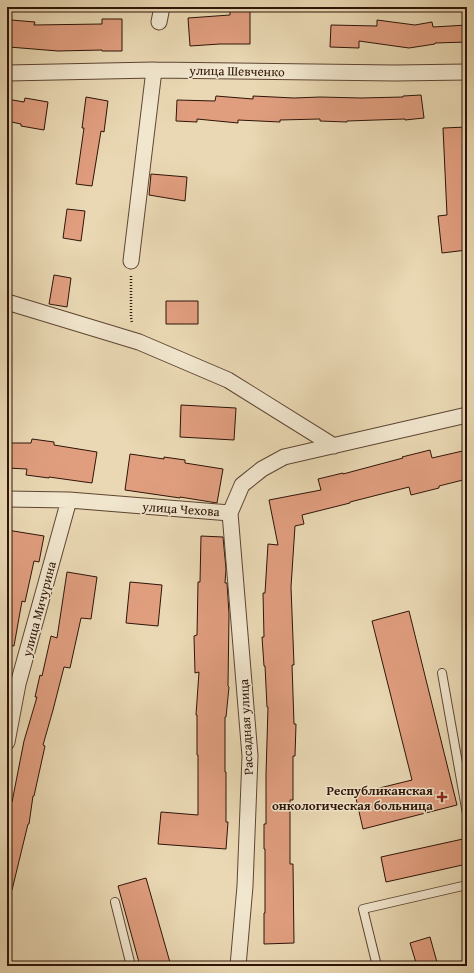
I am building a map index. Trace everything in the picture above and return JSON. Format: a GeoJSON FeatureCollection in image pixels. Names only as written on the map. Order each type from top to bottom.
{"type":"FeatureCollection","features":[{"type":"Feature","properties":{"kind":"street"},"geometry":{"type":"LineString","coordinates":[[159,22],[162,7]]}},
{"type":"Feature","properties":{"kind":"street"},"geometry":{"type":"LineString","coordinates":[[131,261],[154,70]]}},
{"type":"Feature","properties":{"kind":"street","name":"улица Шевченко"},"geometry":{"type":"LineString","coordinates":[[7,73],[154,70],[395,73],[467,72]]}},
{"type":"Feature","properties":{"kind":"street"},"geometry":{"type":"LineString","coordinates":[[7,302],[139,342],[228,380],[334,446]]}},
{"type":"Feature","properties":{"kind":"street","name":"улица Чехова"},"geometry":{"type":"LineString","coordinates":[[7,499],[69,500],[230,513],[242,485],[262,469],[284,457],[467,415]]}},
{"type":"Feature","properties":{"kind":"street","name":"улица Мичурина"},"geometry":{"type":"LineString","coordinates":[[7,742],[18,684],[69,500]]}},
{"type":"Feature","properties":{"kind":"street","name":"Рассадная улица"},"geometry":{"type":"LineString","coordinates":[[230,513],[250,756],[245,886],[238,966]]}},
{"type":"Feature","properties":{"kind":"lane"},"geometry":{"type":"LineString","coordinates":[[442,673],[467,814]]}},
{"type":"Feature","properties":{"kind":"lane"},"geometry":{"type":"LineString","coordinates":[[377,966],[363,909],[467,885]]}},
{"type":"Feature","properties":{"kind":"lane"},"geometry":{"type":"LineString","coordinates":[[115,902],[131,966]]}},
{"type":"Feature","properties":{"kind":"path"},"geometry":{"type":"LineString","coordinates":[[131,261],[131,317],[133,332],[139,342]]}},
{"type":"Feature","properties":{"kind":"building"},"geometry":{"type":"Polygon","coordinates":[[[230,7],[250,7],[250,44],[190,46],[188,18],[230,15],[230,7]]]}},
{"type":"Feature","properties":{"kind":"building"},"geometry":{"type":"Polygon","coordinates":[[[102,19],[122,19],[122,51],[58,51],[9,47],[11,20],[35,22],[34,25],[102,24],[102,19]]]}},
{"type":"Feature","properties":{"kind":"building"},"geometry":{"type":"Polygon","coordinates":[[[377,20],[415,25],[432,22],[433,27],[467,25],[467,42],[435,43],[409,48],[359,41],[359,48],[330,47],[331,25],[377,26],[377,20]]]}},
{"type":"Feature","properties":{"kind":"building"},"geometry":{"type":"Polygon","coordinates":[[[421,95],[424,118],[347,122],[320,121],[320,119],[280,120],[280,122],[238,120],[238,123],[197,119],[197,122],[176,121],[177,100],[215,101],[216,96],[253,99],[253,96],[294,98],[361,98],[421,95]]]}},
{"type":"Feature","properties":{"kind":"building"},"geometry":{"type":"Polygon","coordinates":[[[86,97],[108,101],[104,132],[101,131],[92,186],[76,184],[84,128],[82,128],[86,97]]]}},
{"type":"Feature","properties":{"kind":"building"},"geometry":{"type":"Polygon","coordinates":[[[25,98],[48,102],[44,130],[21,126],[21,124],[7,121],[7,99],[24,102],[25,98]]]}},
{"type":"Feature","properties":{"kind":"building"},"geometry":{"type":"Polygon","coordinates":[[[467,127],[467,250],[442,253],[438,216],[447,215],[443,128],[467,127]]]}},
{"type":"Feature","properties":{"kind":"building"},"geometry":{"type":"Polygon","coordinates":[[[151,174],[187,177],[185,201],[149,195],[151,174]]]}},
{"type":"Feature","properties":{"kind":"building"},"geometry":{"type":"Polygon","coordinates":[[[67,209],[85,211],[81,241],[63,238],[67,209]]]}},
{"type":"Feature","properties":{"kind":"building"},"geometry":{"type":"Polygon","coordinates":[[[54,275],[71,278],[67,307],[49,304],[54,275]]]}},
{"type":"Feature","properties":{"kind":"building"},"geometry":{"type":"Polygon","coordinates":[[[166,301],[198,301],[198,324],[166,324],[166,301]]]}},
{"type":"Feature","properties":{"kind":"building"},"geometry":{"type":"Polygon","coordinates":[[[181,405],[236,408],[234,440],[180,437],[181,405]]]}},
{"type":"Feature","properties":{"kind":"building"},"geometry":{"type":"Polygon","coordinates":[[[32,439],[54,442],[54,445],[97,452],[92,483],[26,475],[27,469],[7,468],[7,443],[31,443],[32,439]]]}},
{"type":"Feature","properties":{"kind":"building"},"geometry":{"type":"Polygon","coordinates":[[[430,450],[432,458],[467,450],[467,479],[411,495],[409,487],[302,515],[304,524],[295,526],[291,587],[294,665],[292,665],[294,724],[296,724],[295,756],[293,756],[293,800],[290,800],[290,864],[293,864],[294,943],[264,944],[264,824],[266,824],[268,707],[262,637],[264,637],[263,593],[265,593],[268,544],[278,545],[269,500],[321,490],[318,479],[343,474],[430,450]]]}},
{"type":"Feature","properties":{"kind":"building"},"geometry":{"type":"Polygon","coordinates":[[[130,454],[164,459],[164,457],[185,460],[185,463],[223,469],[217,503],[125,490],[130,454]]]}},
{"type":"Feature","properties":{"kind":"building"},"geometry":{"type":"Polygon","coordinates":[[[7,530],[44,536],[39,562],[34,561],[25,602],[22,601],[14,646],[7,645],[7,530]]]}},
{"type":"Feature","properties":{"kind":"building"},"geometry":{"type":"Polygon","coordinates":[[[201,536],[223,537],[226,569],[225,583],[227,583],[229,614],[229,687],[225,717],[226,822],[228,822],[226,849],[158,844],[161,812],[198,815],[196,715],[199,672],[195,673],[194,636],[197,635],[201,536]]]}},
{"type":"Feature","properties":{"kind":"building"},"geometry":{"type":"Polygon","coordinates":[[[67,572],[97,577],[91,619],[81,618],[70,668],[64,667],[43,745],[45,746],[33,796],[29,824],[12,890],[7,890],[7,828],[11,801],[12,802],[24,741],[37,697],[35,697],[40,675],[42,676],[51,636],[57,638],[67,572]]]}},
{"type":"Feature","properties":{"kind":"building"},"geometry":{"type":"Polygon","coordinates":[[[130,582],[162,585],[158,626],[126,623],[130,582]]]}},
{"type":"Feature","properties":{"kind":"building"},"geometry":{"type":"Polygon","coordinates":[[[409,611],[457,805],[363,829],[355,794],[412,780],[372,621],[409,611]]]}},
{"type":"Feature","properties":{"kind":"building"},"geometry":{"type":"Polygon","coordinates":[[[463,839],[467,856],[467,864],[386,882],[381,857],[463,839]]]}},
{"type":"Feature","properties":{"kind":"building"},"geometry":{"type":"Polygon","coordinates":[[[146,878],[171,966],[140,966],[118,886],[146,878]]]}},
{"type":"Feature","properties":{"kind":"building"},"geometry":{"type":"Polygon","coordinates":[[[430,937],[438,966],[417,966],[410,943],[430,937]]]}},
{"type":"Feature","properties":{"kind":"place","name":"Республиканская онкологическая больница"},"geometry":{"type":"Point","coordinates":[442,797]}}]}
